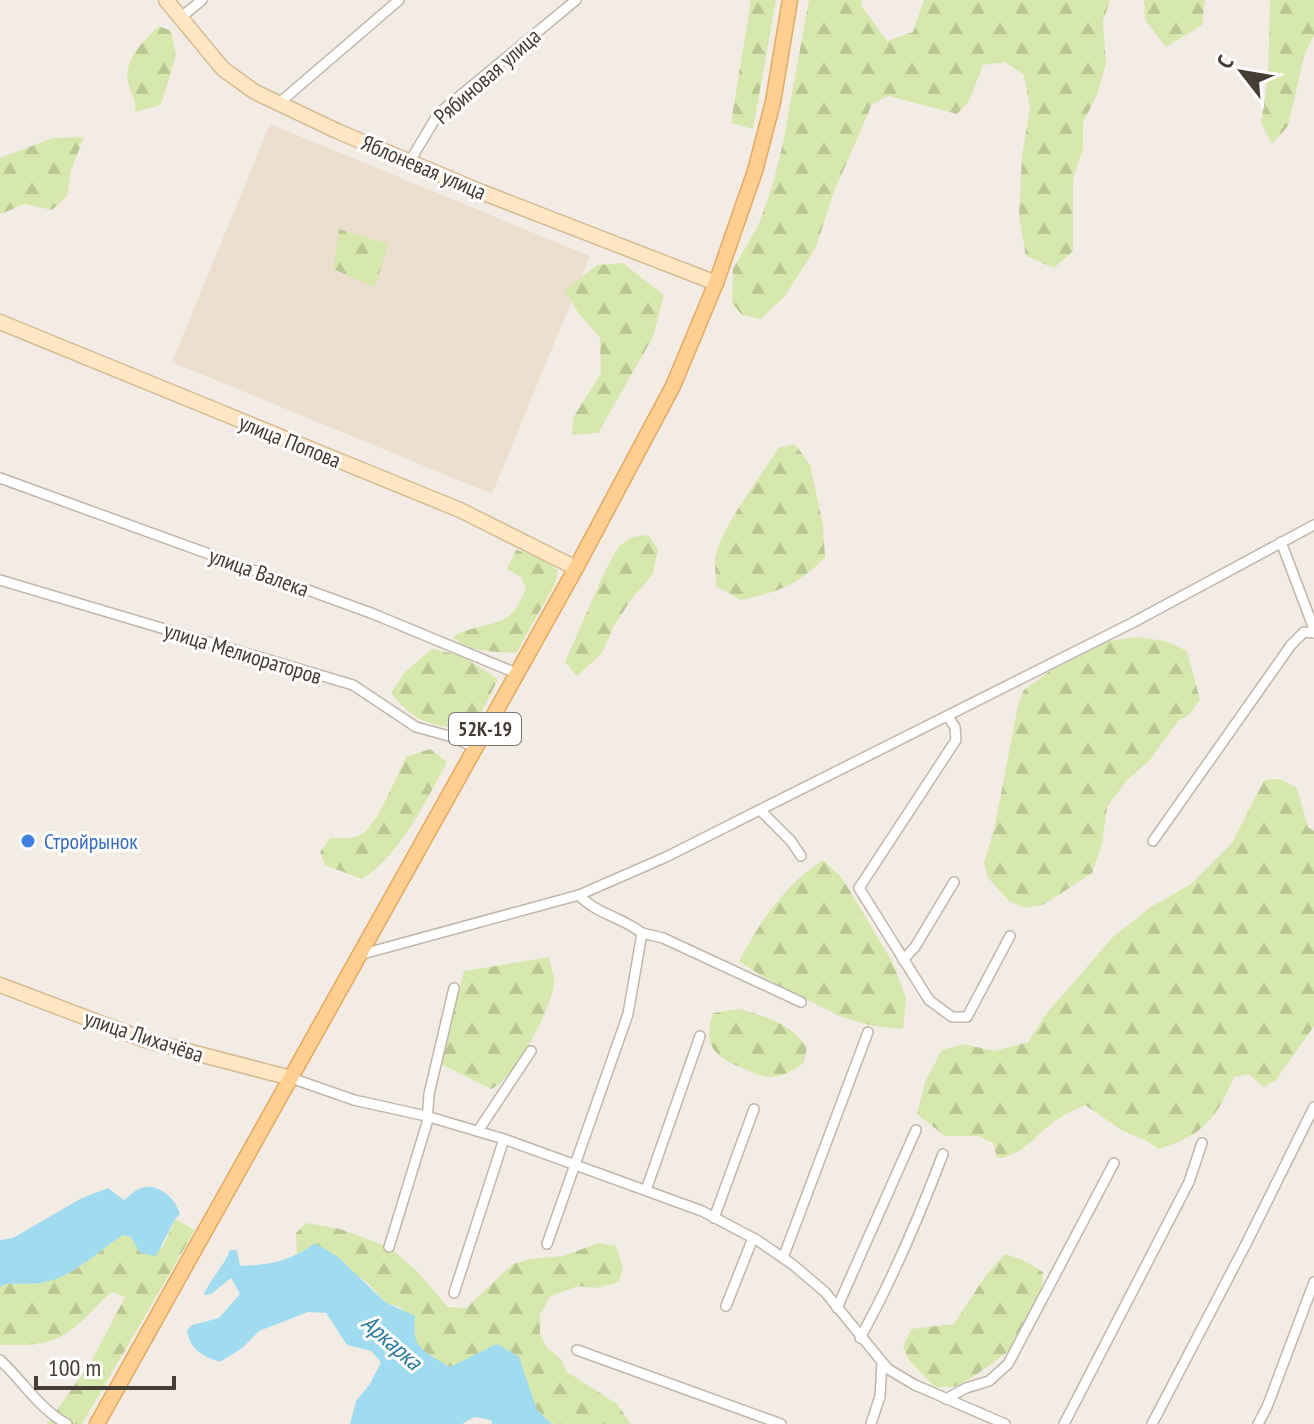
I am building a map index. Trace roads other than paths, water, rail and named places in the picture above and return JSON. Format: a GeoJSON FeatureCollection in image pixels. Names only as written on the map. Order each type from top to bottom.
{"type":"FeatureCollection","features":[{"type":"Feature","properties":{"kind":"main road","name":"52К-19"},"geometry":{"type":"LineString","coordinates":[[97,1424],[576,568],[668,397],[716,283],[764,138],[790,0]]}},
{"type":"Feature","properties":{"kind":"street","name":"Яблоневая улица"},"geometry":{"type":"LineString","coordinates":[[166,0],[223,69],[278,104],[479,191],[716,283]]}},
{"type":"Feature","properties":{"kind":"street"},"geometry":{"type":"LineString","coordinates":[[180,18],[202,0]]}},
{"type":"Feature","properties":{"kind":"street"},"geometry":{"type":"LineString","coordinates":[[278,104],[399,0]]}},
{"type":"Feature","properties":{"kind":"street","name":"Рябиновая улица"},"geometry":{"type":"LineString","coordinates":[[410,161],[438,114],[576,0]]}},
{"type":"Feature","properties":{"kind":"street","name":"улица Попова"},"geometry":{"type":"LineString","coordinates":[[0,322],[460,510],[576,568]]}},
{"type":"Feature","properties":{"kind":"street","name":"улица Валека"},"geometry":{"type":"LineString","coordinates":[[1,482],[371,613],[516,673]]}},
{"type":"Feature","properties":{"kind":"street"},"geometry":{"type":"LineString","coordinates":[[359,955],[579,895],[666,857],[1132,623],[1314,525]]}},
{"type":"Feature","properties":{"kind":"street"},"geometry":{"type":"LineString","coordinates":[[1153,841],[1291,645],[1304,632],[1314,631],[1281,542]]}},
{"type":"Feature","properties":{"kind":"street","name":"улица Мелиораторов"},"geometry":{"type":"LineString","coordinates":[[0,580],[353,685],[416,727],[475,747]]}},
{"type":"Feature","properties":{"kind":"street"},"geometry":{"type":"LineString","coordinates":[[948,717],[955,727],[956,740],[859,888],[929,1000],[952,1017],[967,1017],[1010,936]]}},
{"type":"Feature","properties":{"kind":"street"},"geometry":{"type":"LineString","coordinates":[[760,810],[791,841],[801,856]]}},
{"type":"Feature","properties":{"kind":"street"},"geometry":{"type":"LineString","coordinates":[[903,960],[915,947],[954,882]]}},
{"type":"Feature","properties":{"kind":"street"},"geometry":{"type":"LineString","coordinates":[[579,895],[588,906],[642,933],[663,938],[801,1002]]}},
{"type":"Feature","properties":{"kind":"street"},"geometry":{"type":"LineString","coordinates":[[547,1244],[628,1014],[642,933]]}},
{"type":"Feature","properties":{"kind":"street","name":"улица Лихачёва"},"geometry":{"type":"LineString","coordinates":[[0,985],[145,1040],[291,1078]]}},
{"type":"Feature","properties":{"kind":"street"},"geometry":{"type":"LineString","coordinates":[[389,1247],[427,1123],[439,1047],[454,988]]}},
{"type":"Feature","properties":{"kind":"street"},"geometry":{"type":"LineString","coordinates":[[783,1258],[868,1032]]}},
{"type":"Feature","properties":{"kind":"street"},"geometry":{"type":"LineString","coordinates":[[646,1190],[700,1036]]}},
{"type":"Feature","properties":{"kind":"street"},"geometry":{"type":"LineString","coordinates":[[478,1131],[531,1051]]}},
{"type":"Feature","properties":{"kind":"street"},"geometry":{"type":"LineString","coordinates":[[291,1078],[354,1100],[426,1116],[504,1139],[714,1218],[753,1238],[825,1292],[882,1363],[901,1377],[983,1420],[1005,1424]]}},
{"type":"Feature","properties":{"kind":"street"},"geometry":{"type":"LineString","coordinates":[[1152,1424],[1241,1256],[1314,1107]]}},
{"type":"Feature","properties":{"kind":"street"},"geometry":{"type":"LineString","coordinates":[[714,1218],[754,1109]]}},
{"type":"Feature","properties":{"kind":"street"},"geometry":{"type":"LineString","coordinates":[[837,1308],[916,1130]]}},
{"type":"Feature","properties":{"kind":"street"},"geometry":{"type":"LineString","coordinates":[[454,1293],[504,1139]]}},
{"type":"Feature","properties":{"kind":"street"},"geometry":{"type":"LineString","coordinates":[[1064,1424],[1189,1182],[1202,1143]]}},
{"type":"Feature","properties":{"kind":"street"},"geometry":{"type":"LineString","coordinates":[[860,1338],[880,1302],[922,1209],[943,1154]]}},
{"type":"Feature","properties":{"kind":"street"},"geometry":{"type":"LineString","coordinates":[[946,1399],[966,1388],[989,1381],[1008,1364],[1114,1163]]}},
{"type":"Feature","properties":{"kind":"street"},"geometry":{"type":"LineString","coordinates":[[726,1306],[753,1238]]}},
{"type":"Feature","properties":{"kind":"street"},"geometry":{"type":"LineString","coordinates":[[1258,1424],[1314,1282]]}},
{"type":"Feature","properties":{"kind":"street"},"geometry":{"type":"LineString","coordinates":[[577,1350],[781,1424]]}},
{"type":"Feature","properties":{"kind":"street"},"geometry":{"type":"LineString","coordinates":[[0,1360],[38,1403],[67,1424]]}},
{"type":"Feature","properties":{"kind":"street"},"geometry":{"type":"LineString","coordinates":[[871,1424],[880,1396],[882,1363]]}},
{"type":"Feature","properties":{"kind":"water"},"geometry":{"type":"Polygon","coordinates":[[[154,1187],[175,1203],[180,1214],[156,1256],[140,1253],[131,1237],[123,1235],[66,1275],[36,1283],[0,1287],[0,1240],[13,1238],[80,1199],[108,1188],[124,1200],[139,1189],[154,1187]]]}},
{"type":"Feature","properties":{"kind":"water","name":"Аркарка"},"geometry":{"type":"Polygon","coordinates":[[[315,1243],[338,1257],[385,1302],[415,1316],[417,1343],[426,1353],[450,1367],[497,1344],[519,1357],[537,1410],[552,1424],[492,1424],[491,1420],[474,1417],[462,1424],[350,1424],[356,1401],[370,1384],[381,1362],[371,1351],[347,1345],[326,1313],[308,1312],[259,1331],[242,1348],[220,1362],[194,1347],[187,1330],[192,1325],[219,1318],[240,1294],[231,1278],[211,1294],[204,1295],[230,1250],[237,1250],[240,1266],[289,1258],[315,1243]]]}},
{"type":"Feature","properties":{"kind":"place","name":"Стройрынок"},"geometry":{"type":"Point","coordinates":[28,841]}}]}
